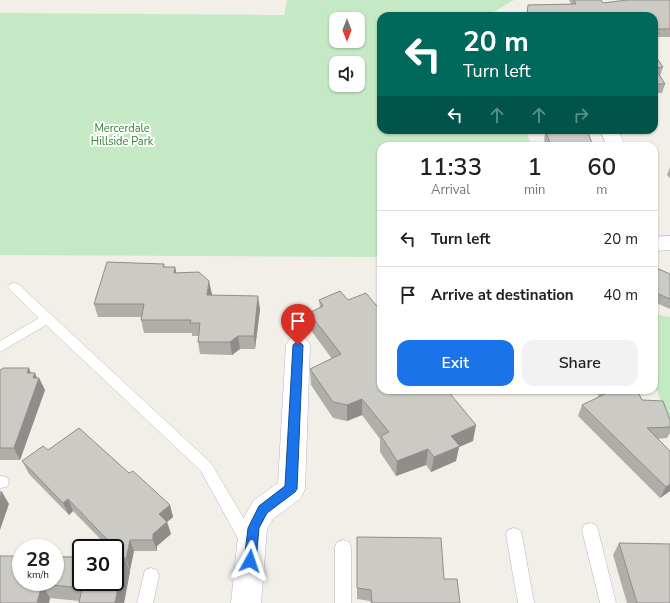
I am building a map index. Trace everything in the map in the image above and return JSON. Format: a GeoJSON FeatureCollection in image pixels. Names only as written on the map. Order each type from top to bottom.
{"type":"FeatureCollection","features":[{"type":"Feature","properties":{"kind":"street"},"geometry":{"type":"LineString","coordinates":[[246,603],[254,528],[263,510],[291,489],[298,345]]}},
{"type":"Feature","properties":{"kind":"lane"},"geometry":{"type":"LineString","coordinates":[[14,287],[206,467],[252,547]]}},
{"type":"Feature","properties":{"kind":"lane"},"geometry":{"type":"LineString","coordinates":[[0,347],[48,318]]}},
{"type":"Feature","properties":{"kind":"lane"},"geometry":{"type":"LineString","coordinates":[[590,530],[608,603]]}},
{"type":"Feature","properties":{"kind":"lane"},"geometry":{"type":"LineString","coordinates":[[514,535],[526,603]]}},
{"type":"Feature","properties":{"kind":"lane"},"geometry":{"type":"LineString","coordinates":[[343,547],[343,603]]}},
{"type":"Feature","properties":{"kind":"lane"},"geometry":{"type":"LineString","coordinates":[[145,603],[151,576]]}},
{"type":"Feature","properties":{"kind":"green space","name":"Mercerdale Hillside Park"},"geometry":{"type":"Polygon","coordinates":[[[287,0],[514,0],[494,12],[377,12],[377,134],[527,134],[530,142],[377,142],[377,257],[0,255],[0,13],[284,15],[287,0]]]}},
{"type":"Feature","properties":{"kind":"green space"},"geometry":{"type":"Polygon","coordinates":[[[658,315],[670,317],[670,424],[658,393],[658,315]]]}},
{"type":"Feature","properties":{"kind":"building"},"geometry":{"type":"Polygon","coordinates":[[[574,0],[601,0],[603,3],[627,0],[670,0],[670,29],[658,29],[658,12],[527,12],[528,5],[576,4],[574,0]]]}},
{"type":"Feature","properties":{"kind":"building"},"geometry":{"type":"Polygon","coordinates":[[[658,60],[663,67],[658,68],[658,60]]]}},
{"type":"Feature","properties":{"kind":"building"},"geometry":{"type":"Polygon","coordinates":[[[658,73],[665,84],[658,84],[658,73]]]}},
{"type":"Feature","properties":{"kind":"building"},"geometry":{"type":"Polygon","coordinates":[[[547,134],[588,134],[592,142],[550,142],[547,134]]]}},
{"type":"Feature","properties":{"kind":"building"},"geometry":{"type":"Polygon","coordinates":[[[107,262],[164,264],[163,267],[175,267],[174,273],[199,272],[209,281],[207,295],[258,296],[254,336],[238,336],[230,342],[198,342],[200,323],[190,323],[191,320],[141,320],[144,304],[94,304],[107,262]]]}},
{"type":"Feature","properties":{"kind":"building"},"geometry":{"type":"Polygon","coordinates":[[[658,269],[670,274],[670,299],[658,294],[658,269]]]}},
{"type":"Feature","properties":{"kind":"building"},"geometry":{"type":"Polygon","coordinates":[[[340,291],[348,300],[366,293],[377,306],[377,394],[450,394],[476,425],[451,436],[460,446],[434,457],[428,449],[397,461],[381,436],[389,432],[362,399],[347,405],[333,402],[310,369],[341,354],[309,313],[323,306],[319,300],[340,291]]]}},
{"type":"Feature","properties":{"kind":"building"},"geometry":{"type":"Polygon","coordinates":[[[3,368],[29,368],[27,373],[35,373],[33,378],[39,378],[14,448],[0,448],[0,370],[3,368]]]}},
{"type":"Feature","properties":{"kind":"building"},"geometry":{"type":"Polygon","coordinates":[[[605,394],[639,394],[642,400],[663,401],[670,420],[670,427],[647,428],[670,451],[670,484],[666,487],[582,405],[605,394]]]}},
{"type":"Feature","properties":{"kind":"building"},"geometry":{"type":"Polygon","coordinates":[[[79,428],[129,473],[133,471],[170,505],[159,514],[167,522],[153,534],[153,540],[130,540],[126,559],[124,557],[124,539],[107,539],[68,499],[63,503],[22,461],[43,446],[48,450],[79,428]]]}},
{"type":"Feature","properties":{"kind":"building"},"geometry":{"type":"Polygon","coordinates":[[[357,537],[441,538],[444,579],[457,579],[460,603],[372,603],[371,590],[357,588],[357,537]]]}},
{"type":"Feature","properties":{"kind":"building"},"geometry":{"type":"Polygon","coordinates":[[[619,543],[670,544],[670,603],[637,603],[619,543]]]}},
{"type":"Feature","properties":{"kind":"building"},"geometry":{"type":"Polygon","coordinates":[[[0,556],[12,556],[12,591],[40,591],[37,603],[0,603],[0,556]]]}},
{"type":"Feature","properties":{"kind":"building"},"geometry":{"type":"Polygon","coordinates":[[[64,557],[72,557],[72,587],[64,586],[64,557]]]}},
{"type":"Feature","properties":{"kind":"building"},"geometry":{"type":"Polygon","coordinates":[[[81,591],[117,591],[115,603],[79,603],[81,591]]]}},
{"type":"Feature","properties":{"kind":"route"},"geometry":{"type":"LineString","coordinates":[[250,561],[254,528],[263,510],[291,489],[298,345]]}}]}
